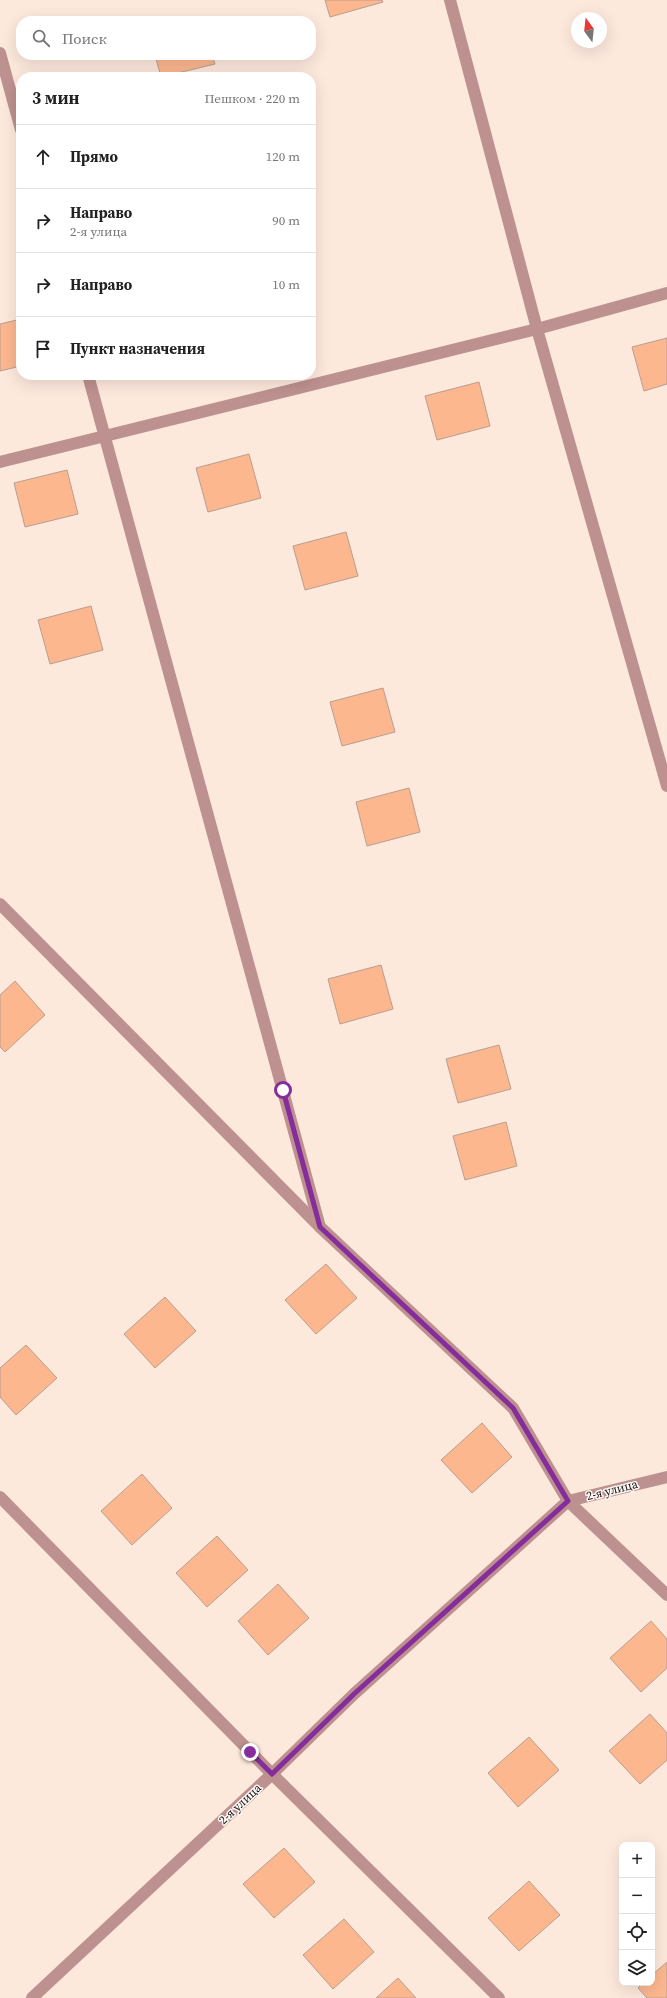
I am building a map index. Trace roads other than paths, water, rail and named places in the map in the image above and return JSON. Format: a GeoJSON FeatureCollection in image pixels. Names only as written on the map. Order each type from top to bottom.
{"type":"FeatureCollection","features":[{"type":"Feature","properties":{"kind":"street"},"geometry":{"type":"LineString","coordinates":[[450,0],[537,329],[667,786]]}},
{"type":"Feature","properties":{"kind":"street"},"geometry":{"type":"LineString","coordinates":[[0,53],[16,112]]}},
{"type":"Feature","properties":{"kind":"street"},"geometry":{"type":"LineString","coordinates":[[0,462],[537,329],[667,293]]}},
{"type":"Feature","properties":{"kind":"street"},"geometry":{"type":"LineString","coordinates":[[89,380],[320,1227]]}},
{"type":"Feature","properties":{"kind":"street"},"geometry":{"type":"LineString","coordinates":[[0,904],[320,1227],[513,1408],[568,1501],[667,1594]]}},
{"type":"Feature","properties":{"kind":"street","name":"2-я улица"},"geometry":{"type":"LineString","coordinates":[[32,1998],[272,1774],[354,1694],[568,1501],[667,1477]]}},
{"type":"Feature","properties":{"kind":"street"},"geometry":{"type":"LineString","coordinates":[[0,1497],[272,1774],[499,1998]]}}]}
